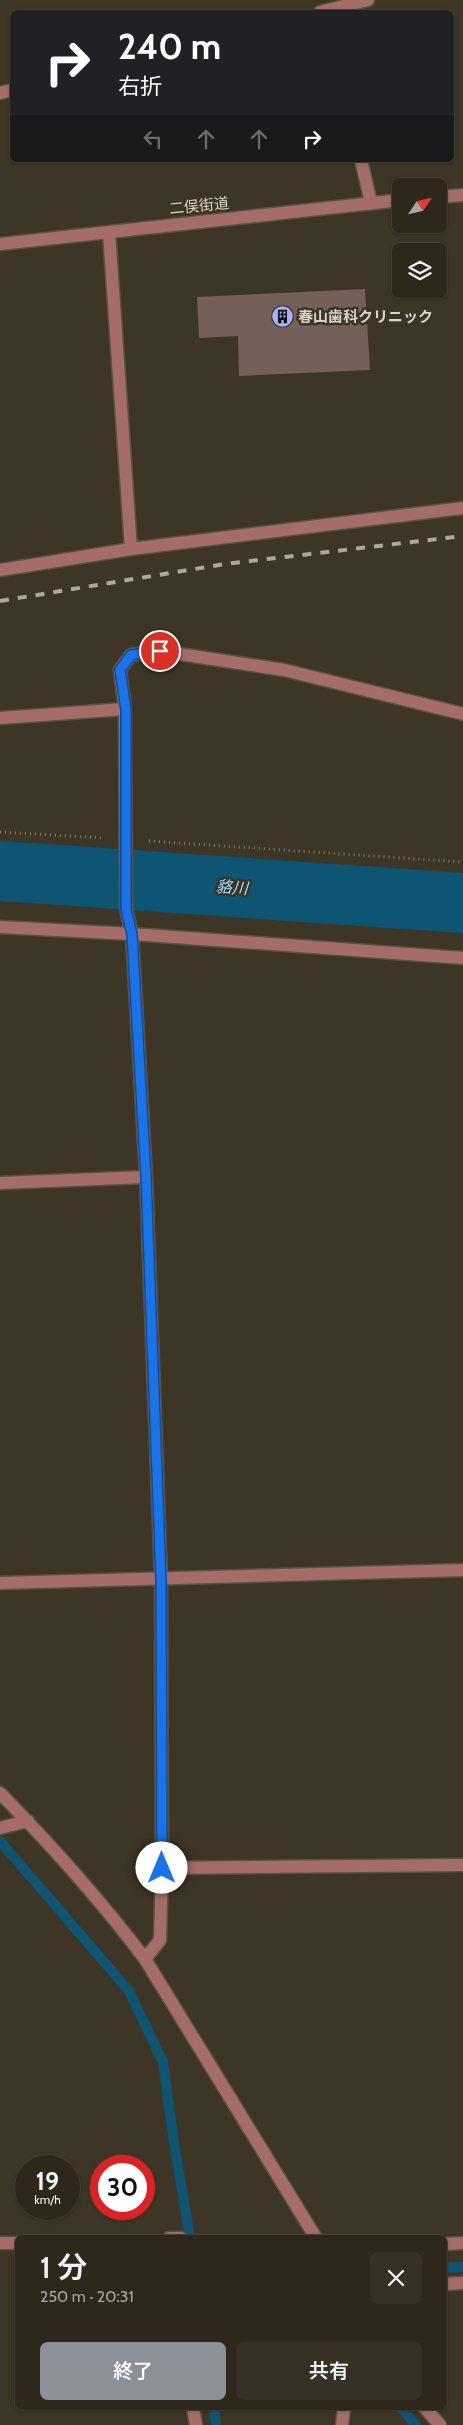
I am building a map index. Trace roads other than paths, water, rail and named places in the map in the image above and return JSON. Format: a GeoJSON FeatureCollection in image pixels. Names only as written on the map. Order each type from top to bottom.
{"type":"FeatureCollection","features":[{"type":"Feature","properties":{"kind":"street"},"geometry":{"type":"LineString","coordinates":[[325,9],[368,0]]}},
{"type":"Feature","properties":{"kind":"street"},"geometry":{"type":"LineString","coordinates":[[362,162],[371,203]]}},
{"type":"Feature","properties":{"kind":"street"},"geometry":{"type":"LineString","coordinates":[[448,196],[463,195]]}},
{"type":"Feature","properties":{"kind":"street","name":"二俣街道"},"geometry":{"type":"LineString","coordinates":[[0,244],[392,201]]}},
{"type":"Feature","properties":{"kind":"street"},"geometry":{"type":"LineString","coordinates":[[110,232],[131,549]]}},
{"type":"Feature","properties":{"kind":"street"},"geometry":{"type":"LineString","coordinates":[[0,570],[131,549],[463,508]]}},
{"type":"Feature","properties":{"kind":"street"},"geometry":{"type":"LineString","coordinates":[[145,1959],[160,1940],[162,1868],[161,1580],[146,1177],[132,934],[126,909],[126,710],[120,670],[131,655],[160,651],[284,670],[463,714]]}},
{"type":"Feature","properties":{"kind":"street"},"geometry":{"type":"LineString","coordinates":[[0,718],[126,710]]}},
{"type":"Feature","properties":{"kind":"street"},"geometry":{"type":"LineString","coordinates":[[0,927],[132,934],[463,958]]}},
{"type":"Feature","properties":{"kind":"street"},"geometry":{"type":"LineString","coordinates":[[0,1183],[91,1177],[146,1177]]}},
{"type":"Feature","properties":{"kind":"street"},"geometry":{"type":"LineString","coordinates":[[0,1583],[161,1580],[463,1570]]}},
{"type":"Feature","properties":{"kind":"street"},"geometry":{"type":"LineString","coordinates":[[0,1793],[28,1821],[118,1923],[145,1959],[314,2235]]}},
{"type":"Feature","properties":{"kind":"street"},"geometry":{"type":"LineString","coordinates":[[1,1827],[28,1821]]}},
{"type":"Feature","properties":{"kind":"street"},"geometry":{"type":"LineString","coordinates":[[162,1868],[463,1865]]}},
{"type":"Feature","properties":{"kind":"street"},"geometry":{"type":"LineString","coordinates":[[0,2243],[15,2243]]}},
{"type":"Feature","properties":{"kind":"street"},"geometry":{"type":"LineString","coordinates":[[447,2244],[463,2244]]}},
{"type":"Feature","properties":{"kind":"street"},"geometry":{"type":"LineString","coordinates":[[447,2284],[463,2283]]}},
{"type":"Feature","properties":{"kind":"street"},"geometry":{"type":"LineString","coordinates":[[193,2410],[196,2425]]}},
{"type":"Feature","properties":{"kind":"street"},"geometry":{"type":"LineString","coordinates":[[342,2425],[344,2410]]}},
{"type":"Feature","properties":{"kind":"street"},"geometry":{"type":"LineString","coordinates":[[427,2410],[440,2425]]}},
{"type":"Feature","properties":{"kind":"waterway","name":"貉川"},"geometry":{"type":"LineString","coordinates":[[0,871],[463,903]]}},
{"type":"Feature","properties":{"kind":"waterway"},"geometry":{"type":"LineString","coordinates":[[0,1841],[129,1991],[163,2062],[189,2235]]}},
{"type":"Feature","properties":{"kind":"waterway"},"geometry":{"type":"LineString","coordinates":[[447,2268],[463,2267]]}},
{"type":"Feature","properties":{"kind":"waterway"},"geometry":{"type":"LineString","coordinates":[[214,2410],[216,2425]]}},
{"type":"Feature","properties":{"kind":"waterway"},"geometry":{"type":"LineString","coordinates":[[403,2410],[416,2425]]}},
{"type":"Feature","properties":{"kind":"railway"},"geometry":{"type":"LineString","coordinates":[[0,601],[225,564],[463,536]]}},
{"type":"Feature","properties":{"kind":"place","name":"春山歯科クリニック"},"geometry":{"type":"Point","coordinates":[282,317]}}]}
